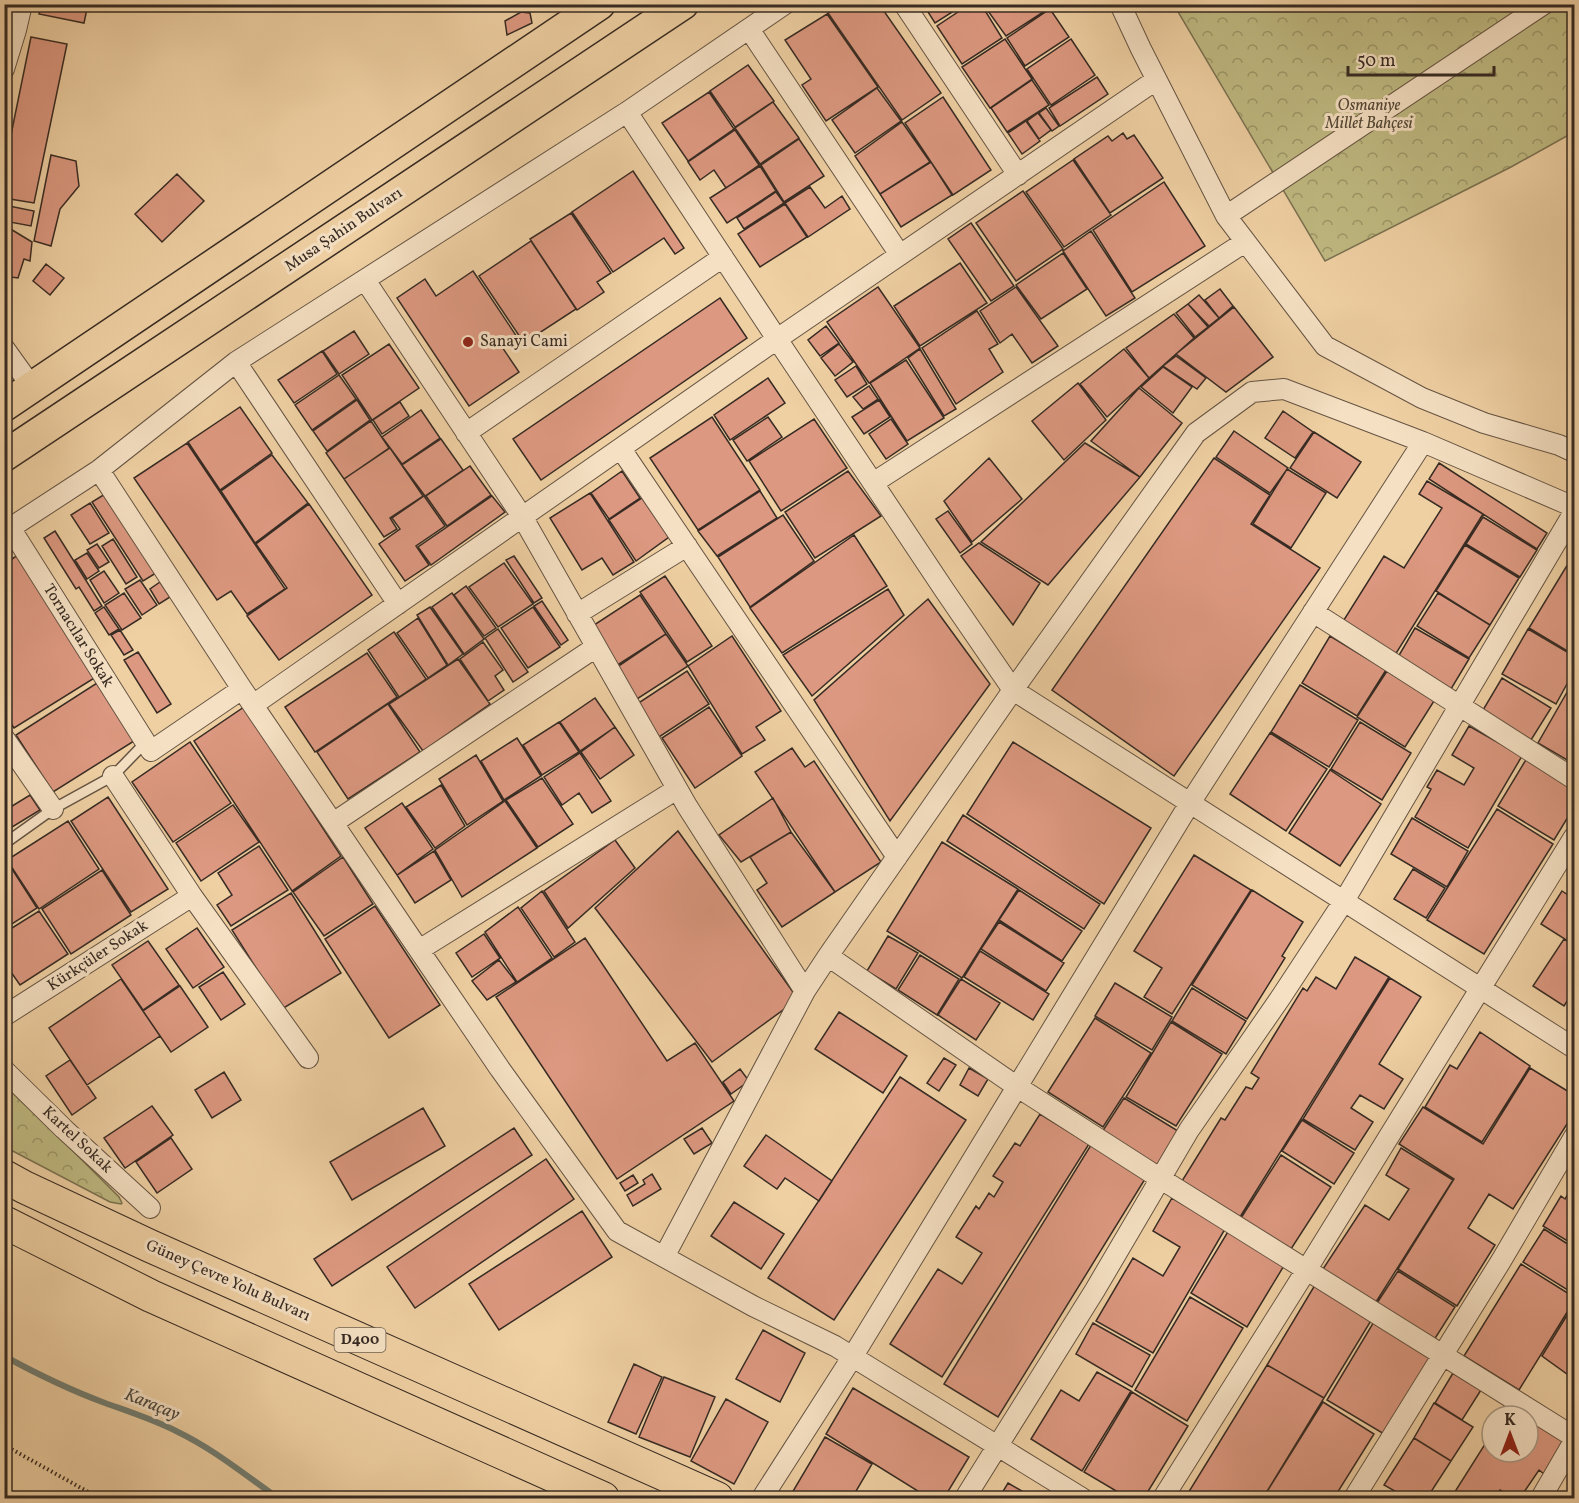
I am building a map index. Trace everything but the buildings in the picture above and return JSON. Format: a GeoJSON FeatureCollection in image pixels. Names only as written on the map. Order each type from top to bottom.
{"type":"FeatureCollection","features":[{"type":"Feature","properties":{"kind":"highway","name":"Güney Çevre Yolu Bulvarı"},"geometry":{"type":"LineString","coordinates":[[4,1176],[150,1246],[717,1498]]}},
{"type":"Feature","properties":{"kind":"highway","name":"D400"},"geometry":{"type":"LineString","coordinates":[[4,1222],[151,1296],[603,1498]]}},
{"type":"Feature","properties":{"kind":"main road"},"geometry":{"type":"LineString","coordinates":[[4,406],[600,4]]}},
{"type":"Feature","properties":{"kind":"main road","name":"Musa Şahin Bulvarı"},"geometry":{"type":"LineString","coordinates":[[4,456],[683,4]]}},
{"type":"Feature","properties":{"kind":"street"},"geometry":{"type":"LineString","coordinates":[[4,69],[10,29],[22,4]]}},
{"type":"Feature","properties":{"kind":"street"},"geometry":{"type":"LineString","coordinates":[[904,4],[1018,175]]}},
{"type":"Feature","properties":{"kind":"street"},"geometry":{"type":"LineString","coordinates":[[1107,4],[1141,49]]}},
{"type":"Feature","properties":{"kind":"street"},"geometry":{"type":"LineString","coordinates":[[1120,4],[1226,216],[1325,346],[1422,398],[1484,423],[1559,445],[1575,452]]}},
{"type":"Feature","properties":{"kind":"street"},"geometry":{"type":"LineString","coordinates":[[1226,216],[1544,4]]}},
{"type":"Feature","properties":{"kind":"street"},"geometry":{"type":"LineString","coordinates":[[8,530],[99,470],[236,362],[627,112],[783,5]]}},
{"type":"Feature","properties":{"kind":"street"},"geometry":{"type":"LineString","coordinates":[[749,29],[900,255]]}},
{"type":"Feature","properties":{"kind":"street"},"geometry":{"type":"LineString","coordinates":[[242,688],[254,705],[777,339],[1156,80]]}},
{"type":"Feature","properties":{"kind":"street"},"geometry":{"type":"LineString","coordinates":[[627,112],[1013,690],[1575,1048]]}},
{"type":"Feature","properties":{"kind":"street"},"geometry":{"type":"LineString","coordinates":[[873,483],[1245,242]]}},
{"type":"Feature","properties":{"kind":"street"},"geometry":{"type":"LineString","coordinates":[[466,432],[723,257]]}},
{"type":"Feature","properties":{"kind":"street"},"geometry":{"type":"LineString","coordinates":[[365,280],[523,518],[677,789],[805,991]]}},
{"type":"Feature","properties":{"kind":"street"},"geometry":{"type":"LineString","coordinates":[[4,348],[32,387]]}},
{"type":"Feature","properties":{"kind":"street"},"geometry":{"type":"LineString","coordinates":[[236,362],[398,604]]}},
{"type":"Feature","properties":{"kind":"street"},"geometry":{"type":"LineString","coordinates":[[664,1257],[805,991],[1013,690],[1196,432],[1252,392],[1284,389],[1423,442],[1575,507]]}},
{"type":"Feature","properties":{"kind":"street"},"geometry":{"type":"LineString","coordinates":[[762,1498],[853,1356],[1190,803],[1423,442]]}},
{"type":"Feature","properties":{"kind":"street"},"geometry":{"type":"LineString","coordinates":[[621,449],[897,857]]}},
{"type":"Feature","properties":{"kind":"street"},"geometry":{"type":"LineString","coordinates":[[99,470],[242,688],[500,1069],[617,1231],[753,1306],[836,1346],[1082,1498]]}},
{"type":"Feature","properties":{"kind":"street"},"geometry":{"type":"LineString","coordinates":[[965,1498],[1095,1290],[1189,1130],[1344,902],[1575,512]]}},
{"type":"Feature","properties":{"kind":"street","name":"Tornacılar Sokak"},"geometry":{"type":"LineString","coordinates":[[8,530],[145,743]]}},
{"type":"Feature","properties":{"kind":"street"},"geometry":{"type":"LineString","coordinates":[[577,614],[687,546]]}},
{"type":"Feature","properties":{"kind":"street"},"geometry":{"type":"LineString","coordinates":[[1313,612],[1575,779]]}},
{"type":"Feature","properties":{"kind":"street"},"geometry":{"type":"LineString","coordinates":[[333,823],[596,647]]}},
{"type":"Feature","properties":{"kind":"street"},"geometry":{"type":"LineString","coordinates":[[145,743],[151,751],[242,688]]}},
{"type":"Feature","properties":{"kind":"street"},"geometry":{"type":"LineString","coordinates":[[4,738],[53,809]]}},
{"type":"Feature","properties":{"kind":"street"},"geometry":{"type":"LineString","coordinates":[[113,776],[192,896],[308,1058]]}},
{"type":"Feature","properties":{"kind":"street"},"geometry":{"type":"LineString","coordinates":[[419,950],[677,789]]}},
{"type":"Feature","properties":{"kind":"street"},"geometry":{"type":"LineString","coordinates":[[1163,1498],[1575,837]]}},
{"type":"Feature","properties":{"kind":"street","name":"Kürkçüler Sokak"},"geometry":{"type":"LineString","coordinates":[[4,1016],[192,896]]}},
{"type":"Feature","properties":{"kind":"street"},"geometry":{"type":"LineString","coordinates":[[828,956],[1016,1086],[1575,1439],[1541,1498]]}},
{"type":"Feature","properties":{"kind":"street","name":"Kartel Sokak"},"geometry":{"type":"LineString","coordinates":[[4,1070],[150,1208]]}},
{"type":"Feature","properties":{"kind":"street"},"geometry":{"type":"LineString","coordinates":[[1354,1498],[1575,1137]]}},
{"type":"Feature","properties":{"kind":"lane"},"geometry":{"type":"LineString","coordinates":[[4,844],[53,809],[113,776],[145,743]]}},
{"type":"Feature","properties":{"kind":"path"},"geometry":{"type":"LineString","coordinates":[[4,1445],[99,1498]]}},
{"type":"Feature","properties":{"kind":"green space","name":"Osmaniye Millet Bahçesi"},"geometry":{"type":"Polygon","coordinates":[[[1174,5],[1574,5],[1574,132],[1511,167],[1325,261],[1174,5]]]}},
{"type":"Feature","properties":{"kind":"green space"},"geometry":{"type":"Polygon","coordinates":[[[4,1082],[119,1197],[121,1204],[110,1202],[5,1147],[4,1082]]]}},
{"type":"Feature","properties":{"kind":"waterway","name":"Karaçay"},"geometry":{"type":"LineString","coordinates":[[4,1356],[66,1387],[151,1420],[192,1439],[278,1498]]}},
{"type":"Feature","properties":{"kind":"place","name":"Sanayi Cami"},"geometry":{"type":"Point","coordinates":[468,342]}}]}
